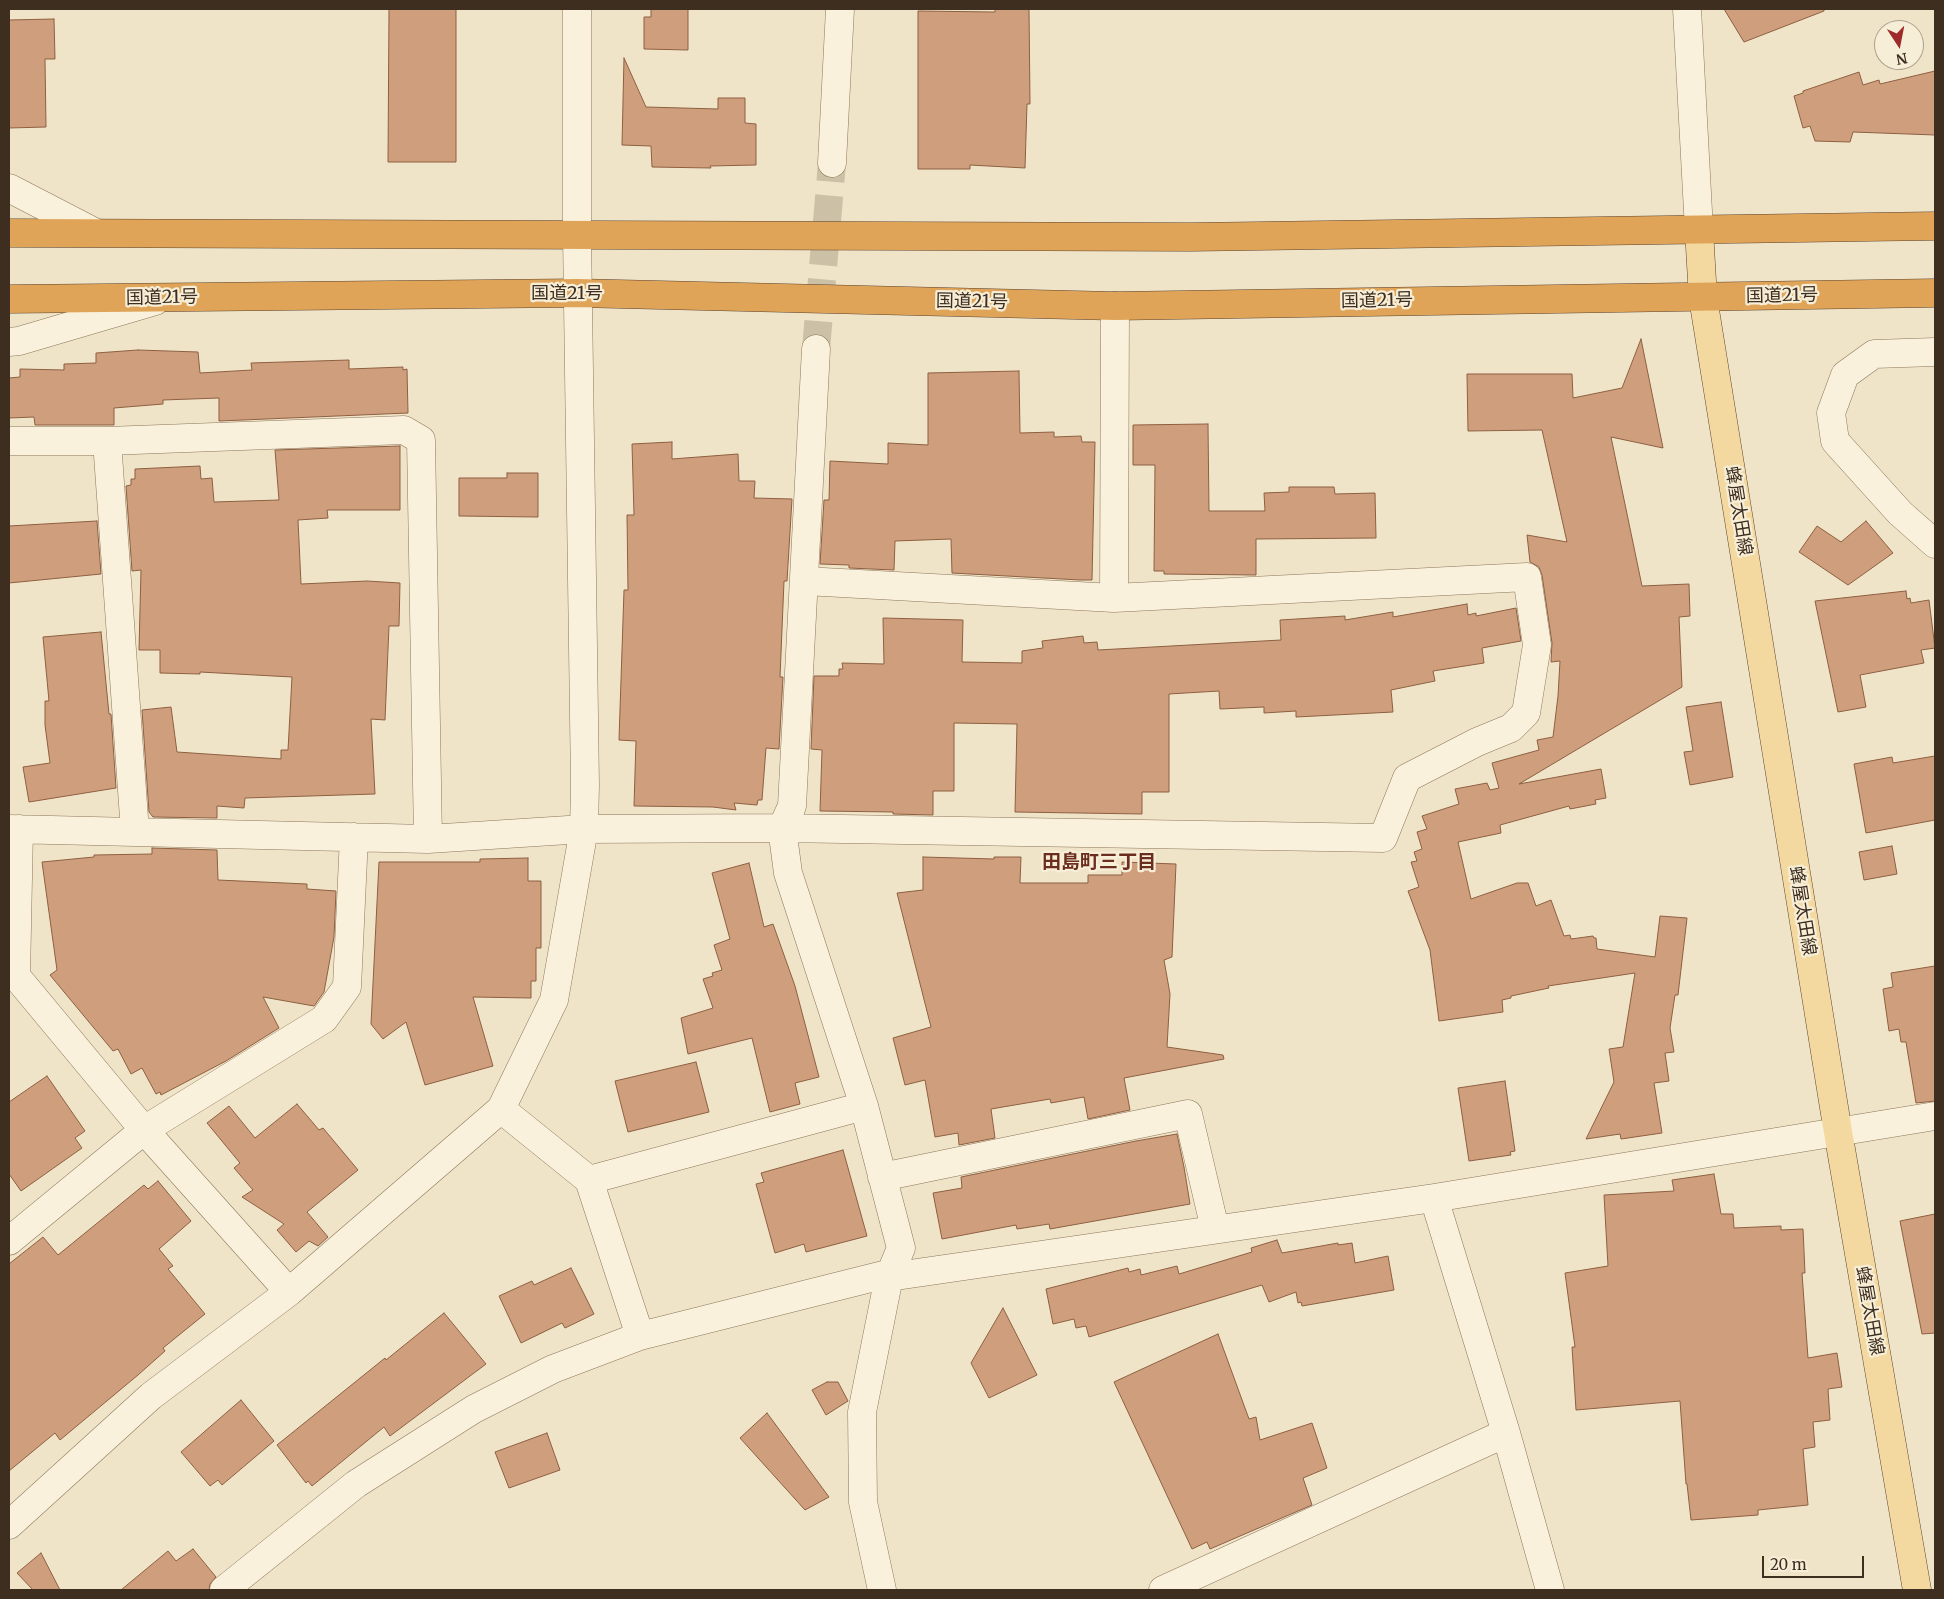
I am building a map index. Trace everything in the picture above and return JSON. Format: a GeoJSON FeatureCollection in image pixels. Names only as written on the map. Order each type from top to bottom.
{"type":"FeatureCollection","features":[{"type":"Feature","properties":{"kind":"highway"},"geometry":{"type":"LineString","coordinates":[[9,233],[1192,237],[1935,226]]}},
{"type":"Feature","properties":{"kind":"highway","name":"国道21号"},"geometry":{"type":"LineString","coordinates":[[9,299],[578,293],[1115,306],[1935,293]]}},
{"type":"Feature","properties":{"kind":"main road","name":"蜂屋太田線"},"geometry":{"type":"LineString","coordinates":[[1699,230],[1703,298],[1838,1132],[1917,1590]]}},
{"type":"Feature","properties":{"kind":"street"},"geometry":{"type":"LineString","coordinates":[[9,1525],[151,1396],[289,1292],[501,1109],[554,1000],[584,829],[585,785],[576,234],[576,9]]}},
{"type":"Feature","properties":{"kind":"street"},"geometry":{"type":"LineString","coordinates":[[832,163],[840,9]]}},
{"type":"Feature","properties":{"kind":"street"},"geometry":{"type":"LineString","coordinates":[[1687,9],[1699,230]]}},
{"type":"Feature","properties":{"kind":"street"},"geometry":{"type":"LineString","coordinates":[[9,188],[94,232]]}},
{"type":"Feature","properties":{"kind":"street"},"geometry":{"type":"LineString","coordinates":[[9,342],[19,341],[166,298]]}},
{"type":"Feature","properties":{"kind":"street"},"geometry":{"type":"LineString","coordinates":[[1114,598],[1115,306]]}},
{"type":"Feature","properties":{"kind":"street"},"geometry":{"type":"LineString","coordinates":[[816,349],[792,806],[782,828],[788,873],[864,1106],[900,1248],[889,1277],[862,1412],[863,1502],[882,1590]]}},
{"type":"Feature","properties":{"kind":"street"},"geometry":{"type":"LineString","coordinates":[[1935,352],[1874,354],[1845,375],[1831,413],[1835,441],[1900,513],[1935,544]]}},
{"type":"Feature","properties":{"kind":"street"},"geometry":{"type":"LineString","coordinates":[[9,441],[107,441],[404,430],[421,440],[428,838]]}},
{"type":"Feature","properties":{"kind":"street"},"geometry":{"type":"LineString","coordinates":[[107,441],[135,832]]}},
{"type":"Feature","properties":{"kind":"street"},"geometry":{"type":"LineString","coordinates":[[289,1292],[12,979],[14,829],[428,838],[584,829],[782,828],[1383,838],[1407,778],[1477,742],[1511,728],[1526,714],[1537,645],[1527,577],[1114,598],[805,581]]}},
{"type":"Feature","properties":{"kind":"street"},"geometry":{"type":"LineString","coordinates":[[9,1240],[144,1130],[324,1019],[347,987],[354,837]]}},
{"type":"Feature","properties":{"kind":"street"},"geometry":{"type":"LineString","coordinates":[[589,1180],[864,1106]]}},
{"type":"Feature","properties":{"kind":"street"},"geometry":{"type":"LineString","coordinates":[[501,1109],[589,1180],[640,1336]]}},
{"type":"Feature","properties":{"kind":"street"},"geometry":{"type":"LineString","coordinates":[[882,1177],[1188,1114],[1215,1229]]}},
{"type":"Feature","properties":{"kind":"street"},"geometry":{"type":"LineString","coordinates":[[224,1590],[356,1484],[474,1409],[553,1369],[640,1336],[887,1274],[889,1277],[1434,1198],[1935,1116]]}},
{"type":"Feature","properties":{"kind":"street"},"geometry":{"type":"LineString","coordinates":[[1434,1198],[1506,1432],[1550,1590]]}},
{"type":"Feature","properties":{"kind":"street"},"geometry":{"type":"LineString","coordinates":[[1163,1590],[1506,1432]]}},
{"type":"Feature","properties":{"kind":"building"},"geometry":{"type":"Polygon","coordinates":[[[389,9],[456,9],[456,162],[388,162],[389,9]]]}},
{"type":"Feature","properties":{"kind":"building"},"geometry":{"type":"Polygon","coordinates":[[[651,9],[688,9],[688,50],[644,49],[644,17],[651,17],[651,9]]]}},
{"type":"Feature","properties":{"kind":"building"},"geometry":{"type":"Polygon","coordinates":[[[995,9],[1029,9],[1030,104],[1027,104],[1025,168],[970,165],[970,169],[918,169],[918,11],[995,12],[995,9]]]}},
{"type":"Feature","properties":{"kind":"building"},"geometry":{"type":"Polygon","coordinates":[[[1724,9],[1824,9],[1824,11],[1744,42],[1724,9]]]}},
{"type":"Feature","properties":{"kind":"building"},"geometry":{"type":"Polygon","coordinates":[[[54,19],[55,59],[45,59],[46,127],[9,128],[9,20],[54,19]]]}},
{"type":"Feature","properties":{"kind":"building"},"geometry":{"type":"Polygon","coordinates":[[[624,58],[646,107],[718,109],[718,98],[745,98],[745,123],[756,124],[756,165],[710,166],[711,168],[652,167],[651,146],[622,145],[624,58]]]}},
{"type":"Feature","properties":{"kind":"building"},"geometry":{"type":"Polygon","coordinates":[[[1935,71],[1935,135],[1853,132],[1850,142],[1815,141],[1810,126],[1803,128],[1794,96],[1803,93],[1803,91],[1859,72],[1863,85],[1879,80],[1880,84],[1935,71]]]}},
{"type":"Feature","properties":{"kind":"building"},"geometry":{"type":"Polygon","coordinates":[[[1641,339],[1663,448],[1611,437],[1642,586],[1689,584],[1690,616],[1679,617],[1682,687],[1519,784],[1601,769],[1606,798],[1595,800],[1596,804],[1570,809],[1569,806],[1500,825],[1501,833],[1458,842],[1471,899],[1517,883],[1528,883],[1536,906],[1551,900],[1564,936],[1570,935],[1571,939],[1593,936],[1596,938],[1597,949],[1655,957],[1660,916],[1687,918],[1678,995],[1675,995],[1670,1028],[1674,1052],[1665,1053],[1669,1081],[1654,1083],[1662,1133],[1621,1139],[1620,1134],[1586,1139],[1614,1082],[1609,1049],[1623,1047],[1635,973],[1548,986],[1549,988],[1511,996],[1511,998],[1502,1000],[1503,1012],[1439,1021],[1430,950],[1408,891],[1419,887],[1411,862],[1417,861],[1414,852],[1422,849],[1417,832],[1427,829],[1422,816],[1459,804],[1455,789],[1487,783],[1490,790],[1499,788],[1492,763],[1539,750],[1537,740],[1553,737],[1558,696],[1560,661],[1551,662],[1552,643],[1542,575],[1539,567],[1530,562],[1527,535],[1567,542],[1542,430],[1468,431],[1467,374],[1572,374],[1573,398],[1622,388],[1641,339]]]}},
{"type":"Feature","properties":{"kind":"building"},"geometry":{"type":"Polygon","coordinates":[[[138,350],[198,352],[200,373],[252,370],[251,363],[349,360],[349,369],[403,367],[403,370],[407,369],[408,413],[219,421],[219,398],[163,400],[163,404],[114,408],[114,425],[35,425],[34,417],[9,418],[9,378],[20,377],[20,369],[64,370],[64,364],[96,363],[96,353],[138,350]]]}},
{"type":"Feature","properties":{"kind":"building"},"geometry":{"type":"Polygon","coordinates":[[[1019,371],[1020,433],[1054,432],[1054,437],[1081,436],[1082,442],[1095,442],[1092,580],[952,573],[951,539],[895,541],[894,570],[849,568],[849,565],[820,564],[824,500],[829,500],[830,461],[888,464],[888,443],[928,445],[928,373],[1019,371]]]}},
{"type":"Feature","properties":{"kind":"building"},"geometry":{"type":"Polygon","coordinates":[[[1208,424],[1209,511],[1265,511],[1264,493],[1289,492],[1289,487],[1334,487],[1335,494],[1375,493],[1376,538],[1256,539],[1256,575],[1164,574],[1164,571],[1154,571],[1155,465],[1133,465],[1133,425],[1208,424]]]}},
{"type":"Feature","properties":{"kind":"building"},"geometry":{"type":"Polygon","coordinates":[[[672,442],[672,459],[738,454],[739,481],[755,481],[754,498],[792,499],[787,581],[784,581],[780,677],[783,677],[779,749],[766,748],[762,800],[758,800],[757,805],[734,803],[736,810],[713,807],[634,806],[636,741],[619,740],[624,590],[628,590],[627,515],[634,515],[632,444],[672,442]]]}},
{"type":"Feature","properties":{"kind":"building"},"geometry":{"type":"Polygon","coordinates":[[[400,446],[400,510],[327,510],[328,518],[298,520],[301,584],[367,581],[400,583],[399,626],[389,626],[385,720],[371,719],[375,794],[245,798],[244,808],[217,806],[217,818],[153,817],[149,812],[142,710],[171,707],[177,752],[281,759],[281,750],[288,750],[292,677],[200,672],[200,674],[160,673],[160,650],[139,650],[141,570],[132,571],[126,486],[131,485],[131,479],[135,479],[135,469],[200,466],[201,479],[212,478],[214,502],[279,500],[275,450],[400,446]]]}},
{"type":"Feature","properties":{"kind":"building"},"geometry":{"type":"Polygon","coordinates":[[[507,473],[538,473],[538,517],[459,516],[459,478],[507,478],[507,473]]]}},
{"type":"Feature","properties":{"kind":"building"},"geometry":{"type":"Polygon","coordinates":[[[97,521],[101,574],[9,583],[9,526],[97,521]]]}},
{"type":"Feature","properties":{"kind":"building"},"geometry":{"type":"Polygon","coordinates":[[[1866,521],[1893,553],[1848,585],[1799,552],[1817,526],[1841,542],[1866,521]]]}},
{"type":"Feature","properties":{"kind":"building"},"geometry":{"type":"Polygon","coordinates":[[[1906,591],[1907,599],[1910,598],[1911,603],[1929,600],[1935,648],[1921,650],[1924,663],[1860,675],[1866,707],[1838,712],[1815,601],[1906,591]]]}},
{"type":"Feature","properties":{"kind":"building"},"geometry":{"type":"Polygon","coordinates":[[[1467,604],[1468,615],[1476,613],[1476,616],[1516,608],[1521,641],[1482,648],[1484,663],[1433,671],[1435,681],[1391,690],[1393,712],[1296,717],[1296,711],[1264,713],[1264,707],[1220,709],[1219,691],[1169,694],[1169,792],[1142,792],[1142,814],[1015,812],[1017,724],[954,723],[954,791],[933,791],[933,815],[893,814],[893,812],[820,811],[822,750],[811,749],[814,676],[839,676],[839,669],[843,669],[842,663],[884,664],[883,618],[963,620],[962,662],[1022,663],[1022,651],[1043,648],[1042,641],[1083,636],[1084,643],[1097,642],[1098,650],[1281,640],[1280,620],[1345,616],[1345,620],[1393,612],[1393,617],[1467,604]]]}},
{"type":"Feature","properties":{"kind":"building"},"geometry":{"type":"Polygon","coordinates":[[[101,632],[109,714],[111,714],[116,788],[29,802],[23,767],[50,763],[45,725],[45,701],[49,701],[43,637],[101,632]]]}},
{"type":"Feature","properties":{"kind":"building"},"geometry":{"type":"Polygon","coordinates":[[[1721,702],[1733,777],[1690,785],[1684,752],[1693,751],[1686,707],[1721,702]]]}},
{"type":"Feature","properties":{"kind":"building"},"geometry":{"type":"Polygon","coordinates":[[[1935,756],[1935,820],[1866,833],[1854,764],[1892,757],[1893,763],[1935,756]]]}},
{"type":"Feature","properties":{"kind":"building"},"geometry":{"type":"Polygon","coordinates":[[[1892,846],[1897,874],[1864,880],[1859,852],[1892,846]]]}},
{"type":"Feature","properties":{"kind":"building"},"geometry":{"type":"Polygon","coordinates":[[[152,848],[217,850],[218,880],[307,884],[307,889],[336,891],[334,937],[324,992],[314,1006],[263,997],[279,1028],[226,1061],[161,1095],[160,1092],[156,1094],[142,1068],[131,1074],[118,1049],[113,1051],[50,975],[57,970],[42,862],[94,857],[94,855],[152,854],[152,848]]]}},
{"type":"Feature","properties":{"kind":"building"},"geometry":{"type":"Polygon","coordinates":[[[923,857],[994,859],[994,857],[1021,857],[1020,883],[1088,883],[1088,875],[1122,875],[1122,862],[1176,864],[1172,957],[1164,960],[1170,994],[1167,1047],[1223,1055],[1224,1059],[1124,1078],[1130,1110],[1088,1119],[1084,1097],[1051,1103],[1050,1099],[991,1109],[995,1138],[959,1145],[958,1133],[935,1137],[925,1080],[905,1085],[893,1038],[931,1027],[897,893],[923,890],[923,857]]]}},
{"type":"Feature","properties":{"kind":"building"},"geometry":{"type":"Polygon","coordinates":[[[528,858],[528,881],[541,881],[541,948],[536,948],[536,981],[531,981],[531,998],[473,997],[493,1066],[425,1085],[406,1022],[383,1039],[371,1024],[379,862],[480,862],[480,859],[528,858]]]}},
{"type":"Feature","properties":{"kind":"building"},"geometry":{"type":"Polygon","coordinates":[[[749,863],[764,927],[773,924],[795,986],[819,1077],[795,1083],[800,1104],[770,1112],[752,1038],[688,1054],[681,1018],[713,1008],[703,979],[713,976],[712,973],[722,970],[714,945],[730,939],[712,873],[749,863]]]}},
{"type":"Feature","properties":{"kind":"building"},"geometry":{"type":"Polygon","coordinates":[[[1935,966],[1935,1101],[1916,1103],[1906,1042],[1901,1042],[1899,1029],[1889,1031],[1883,989],[1893,987],[1891,973],[1935,966]]]}},
{"type":"Feature","properties":{"kind":"building"},"geometry":{"type":"Polygon","coordinates":[[[696,1062],[709,1112],[628,1132],[615,1081],[696,1062]]]}},
{"type":"Feature","properties":{"kind":"building"},"geometry":{"type":"Polygon","coordinates":[[[47,1076],[85,1131],[75,1138],[82,1148],[21,1191],[9,1174],[9,1102],[47,1076]]]}},
{"type":"Feature","properties":{"kind":"building"},"geometry":{"type":"Polygon","coordinates":[[[1505,1081],[1515,1151],[1510,1152],[1511,1155],[1469,1161],[1458,1088],[1505,1081]]]}},
{"type":"Feature","properties":{"kind":"building"},"geometry":{"type":"Polygon","coordinates":[[[297,1104],[319,1130],[323,1128],[358,1170],[307,1212],[328,1237],[318,1246],[309,1241],[296,1252],[277,1230],[284,1224],[242,1197],[253,1190],[234,1168],[240,1163],[207,1123],[229,1106],[255,1138],[297,1104]]]}},
{"type":"Feature","properties":{"kind":"building"},"geometry":{"type":"Polygon","coordinates":[[[1177,1134],[1190,1204],[1050,1229],[1049,1224],[1017,1229],[1016,1225],[942,1239],[933,1193],[962,1188],[961,1177],[1177,1134]]]}},
{"type":"Feature","properties":{"kind":"building"},"geometry":{"type":"Polygon","coordinates":[[[843,1150],[867,1236],[806,1252],[804,1244],[775,1253],[756,1184],[764,1182],[761,1173],[843,1150]]]}},
{"type":"Feature","properties":{"kind":"building"},"geometry":{"type":"Polygon","coordinates":[[[1714,1174],[1721,1214],[1733,1214],[1734,1228],[1781,1226],[1781,1230],[1803,1229],[1805,1273],[1802,1273],[1808,1358],[1837,1353],[1842,1387],[1828,1389],[1830,1420],[1813,1422],[1815,1447],[1803,1449],[1808,1505],[1758,1510],[1758,1515],[1691,1520],[1686,1484],[1680,1401],[1576,1410],[1572,1347],[1575,1347],[1565,1273],[1608,1266],[1604,1195],[1674,1191],[1672,1180],[1714,1174]]]}},
{"type":"Feature","properties":{"kind":"building"},"geometry":{"type":"Polygon","coordinates":[[[158,1181],[191,1221],[159,1249],[173,1266],[168,1269],[205,1314],[163,1348],[165,1351],[138,1375],[60,1440],[55,1433],[9,1471],[9,1264],[43,1237],[58,1255],[144,1185],[148,1189],[158,1181]]]}},
{"type":"Feature","properties":{"kind":"building"},"geometry":{"type":"Polygon","coordinates":[[[1935,1214],[1935,1333],[1922,1334],[1900,1221],[1935,1214]]]}},
{"type":"Feature","properties":{"kind":"building"},"geometry":{"type":"Polygon","coordinates":[[[1277,1240],[1282,1253],[1338,1243],[1338,1245],[1352,1243],[1355,1263],[1388,1256],[1394,1290],[1302,1306],[1301,1302],[1298,1303],[1296,1292],[1269,1302],[1262,1285],[1089,1337],[1086,1326],[1076,1328],[1074,1319],[1053,1324],[1046,1289],[1128,1268],[1129,1272],[1140,1269],[1141,1275],[1177,1266],[1179,1274],[1252,1252],[1251,1248],[1277,1240]]]}},
{"type":"Feature","properties":{"kind":"building"},"geometry":{"type":"Polygon","coordinates":[[[571,1268],[594,1314],[565,1328],[562,1323],[521,1343],[499,1296],[532,1281],[534,1285],[571,1268]]]}},
{"type":"Feature","properties":{"kind":"building"},"geometry":{"type":"Polygon","coordinates":[[[1003,1308],[1037,1375],[989,1398],[971,1363],[1003,1308]]]}},
{"type":"Feature","properties":{"kind":"building"},"geometry":{"type":"Polygon","coordinates":[[[444,1313],[486,1364],[390,1436],[384,1427],[312,1486],[308,1481],[306,1483],[277,1445],[444,1313]]]}},
{"type":"Feature","properties":{"kind":"building"},"geometry":{"type":"Polygon","coordinates":[[[1218,1334],[1249,1419],[1256,1417],[1260,1440],[1312,1423],[1327,1468],[1303,1478],[1312,1505],[1210,1549],[1207,1542],[1192,1549],[1114,1382],[1218,1334]]]}},
{"type":"Feature","properties":{"kind":"building"},"geometry":{"type":"Polygon","coordinates":[[[827,1382],[838,1382],[848,1401],[826,1415],[812,1390],[827,1382]]]}},
{"type":"Feature","properties":{"kind":"building"},"geometry":{"type":"Polygon","coordinates":[[[241,1400],[274,1441],[222,1485],[218,1480],[210,1486],[181,1452],[241,1400]]]}},
{"type":"Feature","properties":{"kind":"building"},"geometry":{"type":"Polygon","coordinates":[[[767,1413],[829,1497],[805,1510],[740,1438],[767,1413]]]}},
{"type":"Feature","properties":{"kind":"building"},"geometry":{"type":"Polygon","coordinates":[[[547,1433],[560,1470],[509,1488],[495,1452],[547,1433]]]}},
{"type":"Feature","properties":{"kind":"building"},"geometry":{"type":"Polygon","coordinates":[[[193,1549],[216,1577],[210,1584],[209,1590],[121,1590],[168,1551],[176,1561],[193,1549]]]}},
{"type":"Feature","properties":{"kind":"building"},"geometry":{"type":"Polygon","coordinates":[[[41,1553],[60,1590],[33,1590],[17,1573],[41,1553]]]}},
{"type":"Feature","properties":{"kind":"tunnel"},"geometry":{"type":"LineString","coordinates":[[816,349],[832,163]]}},
{"type":"Feature","properties":{"kind":"district","name":"田島町三丁目"},"geometry":{"type":"Point","coordinates":[1099,863]}}]}
